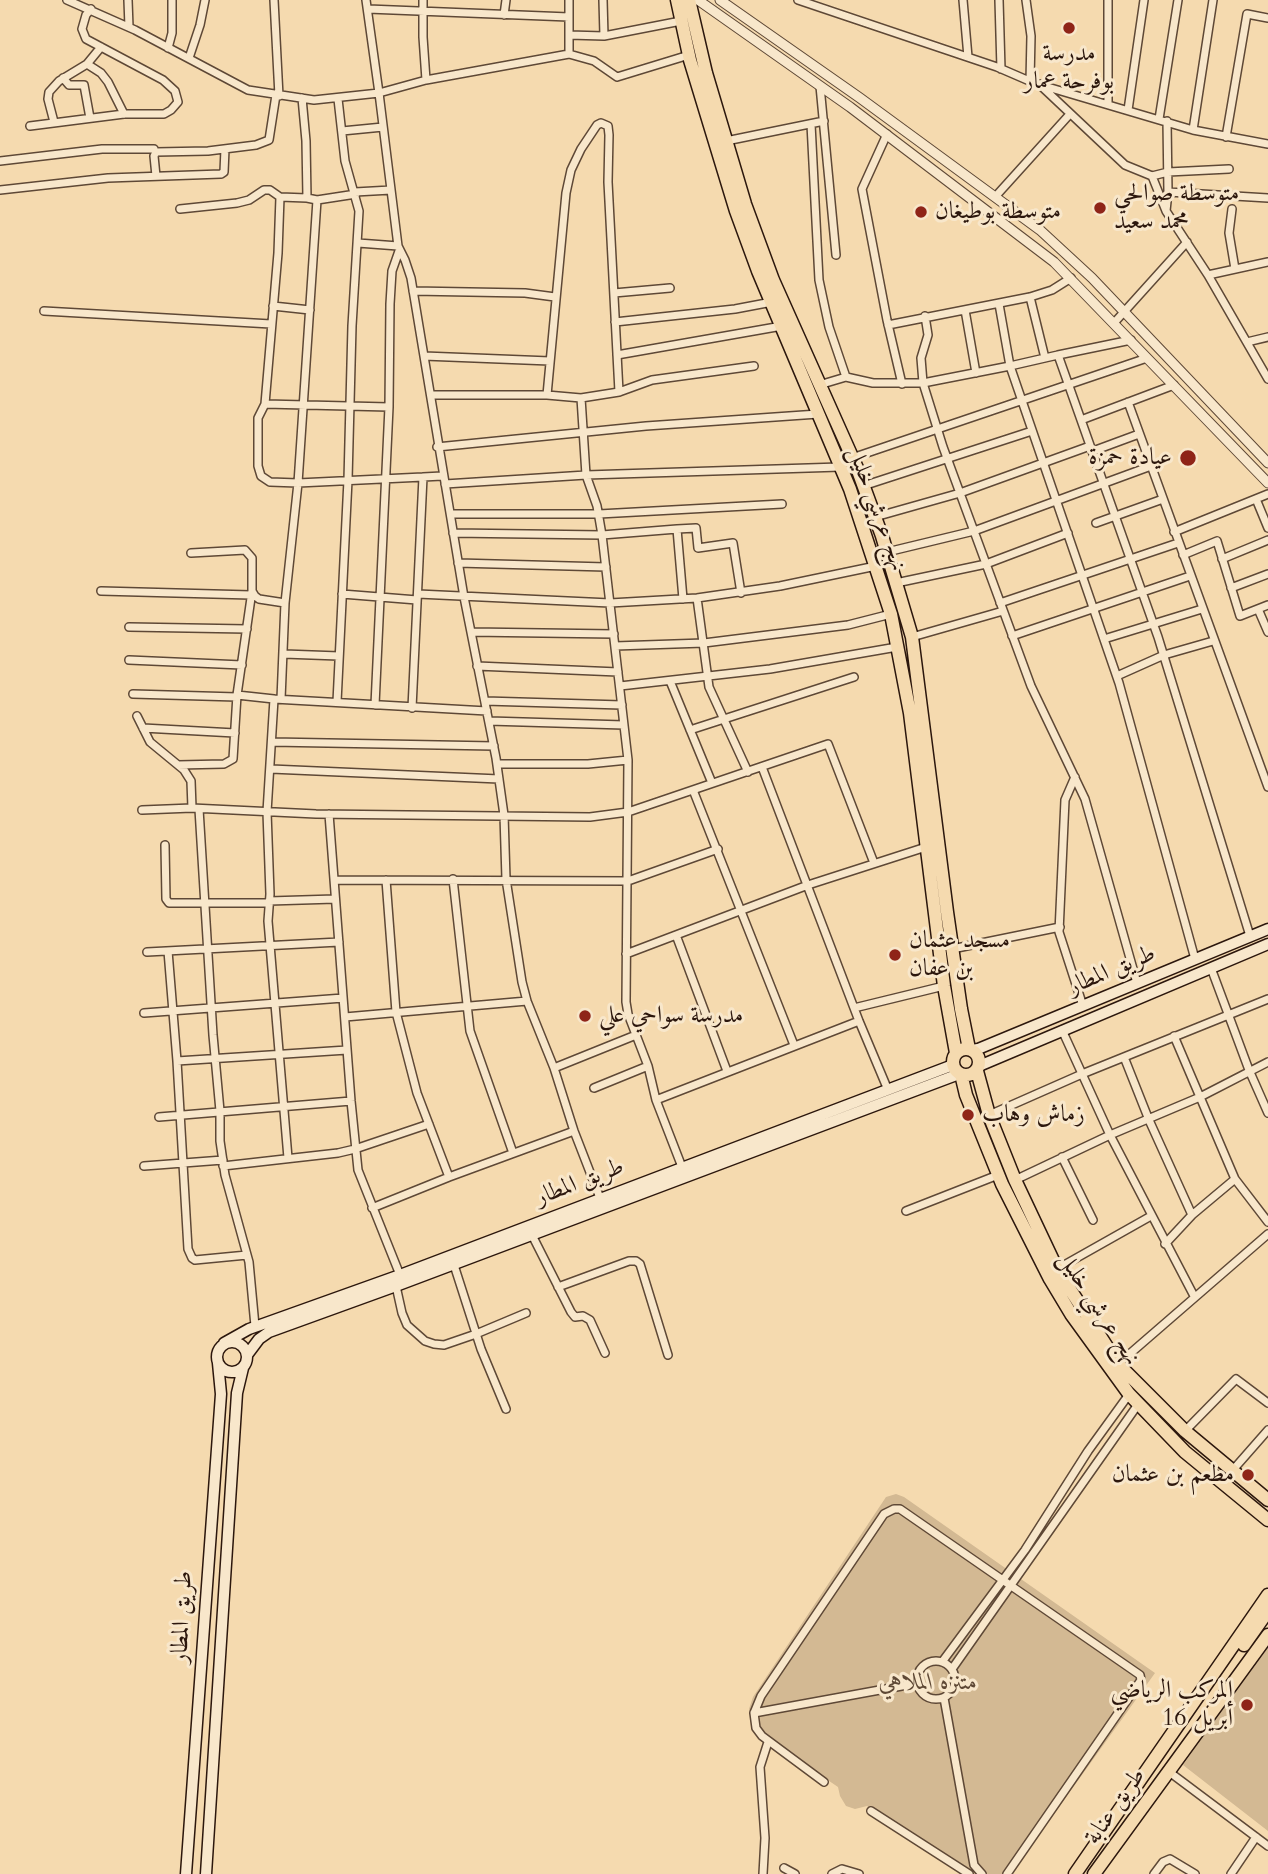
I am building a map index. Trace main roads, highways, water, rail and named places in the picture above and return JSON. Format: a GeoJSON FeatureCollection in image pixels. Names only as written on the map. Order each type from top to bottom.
{"type":"FeatureCollection","features":[{"type":"Feature","properties":{"kind":"highway","name":"نهج عرشي خليل"},"geometry":{"type":"LineString","coordinates":[[677,0],[689,55],[736,211],[850,489],[891,614],[910,713],[944,986],[962,1061]]}},
{"type":"Feature","properties":{"kind":"highway","name":"نهج عرشي خليل"},"geometry":{"type":"LineString","coordinates":[[689,0],[706,73],[745,204],[774,280],[875,517],[912,637],[952,949],[965,1095],[1019,1220],[1057,1291],[1095,1349],[1185,1452],[1268,1520]]}},
{"type":"Feature","properties":{"kind":"highway","name":"نهج عرشي خليل"},"geometry":{"type":"LineString","coordinates":[[962,1061],[979,1058],[978,1068],[989,1115],[1015,1180],[1057,1269],[1136,1395],[1268,1500]]}},
{"type":"Feature","properties":{"kind":"highway"},"geometry":{"type":"LineString","coordinates":[[962,1061],[969,1075],[978,1068]]}},
{"type":"Feature","properties":{"kind":"highway","name":"طريق عنابة"},"geometry":{"type":"LineString","coordinates":[[1075,1874],[1268,1595]]}},
{"type":"Feature","properties":{"kind":"highway","name":"طريق عنابة"},"geometry":{"type":"LineString","coordinates":[[1144,1774],[1177,1741],[1268,1611]]}},
{"type":"Feature","properties":{"kind":"highway","name":"طريق عنابة"},"geometry":{"type":"LineString","coordinates":[[1169,1768],[1227,1677],[1268,1622]]}},
{"type":"Feature","properties":{"kind":"highway","name":"طريق عنابة"},"geometry":{"type":"LineString","coordinates":[[1094,1874],[1268,1634]]}},
{"type":"Feature","properties":{"kind":"main road","name":"طريق المطار"},"geometry":{"type":"LineString","coordinates":[[224,1343],[255,1326],[602,1203],[890,1095],[1083,1006],[1268,929]]}},
{"type":"Feature","properties":{"kind":"main road","name":"طريق المطار"},"geometry":{"type":"LineString","coordinates":[[978,1068],[1268,944]]}},
{"type":"Feature","properties":{"kind":"main road","name":"طريق المطار"},"geometry":{"type":"LineString","coordinates":[[247,1355],[258,1339],[269,1332],[532,1235],[682,1167],[890,1095]]}},
{"type":"Feature","properties":{"kind":"main road"},"geometry":{"type":"LineString","coordinates":[[231,1341],[239,1343],[247,1355],[243,1368],[237,1372],[229,1372],[218,1363],[217,1353],[224,1343],[231,1341]]}},
{"type":"Feature","properties":{"kind":"main road","name":"طريق المطار"},"geometry":{"type":"LineString","coordinates":[[186,1874],[221,1387],[218,1363]]}},
{"type":"Feature","properties":{"kind":"main road","name":"طريق المطار"},"geometry":{"type":"LineString","coordinates":[[206,1874],[238,1387],[243,1368]]}},
{"type":"Feature","properties":{"kind":"main road"},"geometry":{"type":"LineString","coordinates":[[215,1459],[234,1460]]}},
{"type":"Feature","properties":{"kind":"main road"},"geometry":{"type":"LineString","coordinates":[[208,1553],[226,1553]]}},
{"type":"Feature","properties":{"kind":"main road"},"geometry":{"type":"LineString","coordinates":[[200,1692],[219,1693]]}},
{"type":"Feature","properties":{"kind":"place","name":"مدرسة بوفرحة عمار"},"geometry":{"type":"Point","coordinates":[1069,28]}},
{"type":"Feature","properties":{"kind":"place","name":"متوسطة صوالحي محمد سعيد"},"geometry":{"type":"Point","coordinates":[1100,208]}},
{"type":"Feature","properties":{"kind":"place","name":"متوسطة بوطيغان"},"geometry":{"type":"Point","coordinates":[921,212]}},
{"type":"Feature","properties":{"kind":"place","name":"عيادة حمزة"},"geometry":{"type":"Point","coordinates":[1188,458]}},
{"type":"Feature","properties":{"kind":"place","name":"مسجد عثمان بن عفان"},"geometry":{"type":"Point","coordinates":[895,955]}},
{"type":"Feature","properties":{"kind":"place","name":"مدرسة سواحي علي"},"geometry":{"type":"Point","coordinates":[585,1016]}},
{"type":"Feature","properties":{"kind":"place","name":"زماش وهاب"},"geometry":{"type":"Point","coordinates":[968,1115]}},
{"type":"Feature","properties":{"kind":"place","name":"مطعم بن عثمان"},"geometry":{"type":"Point","coordinates":[1248,1475]}},
{"type":"Feature","properties":{"kind":"place","name":"المركب الرياضي 16 أبريل"},"geometry":{"type":"Point","coordinates":[1247,1705]}},
{"type":"Feature","properties":{"kind":"park label","name":"متنزه الملاهي"},"geometry":{"type":"Point","coordinates":[928,1683]}}]}
